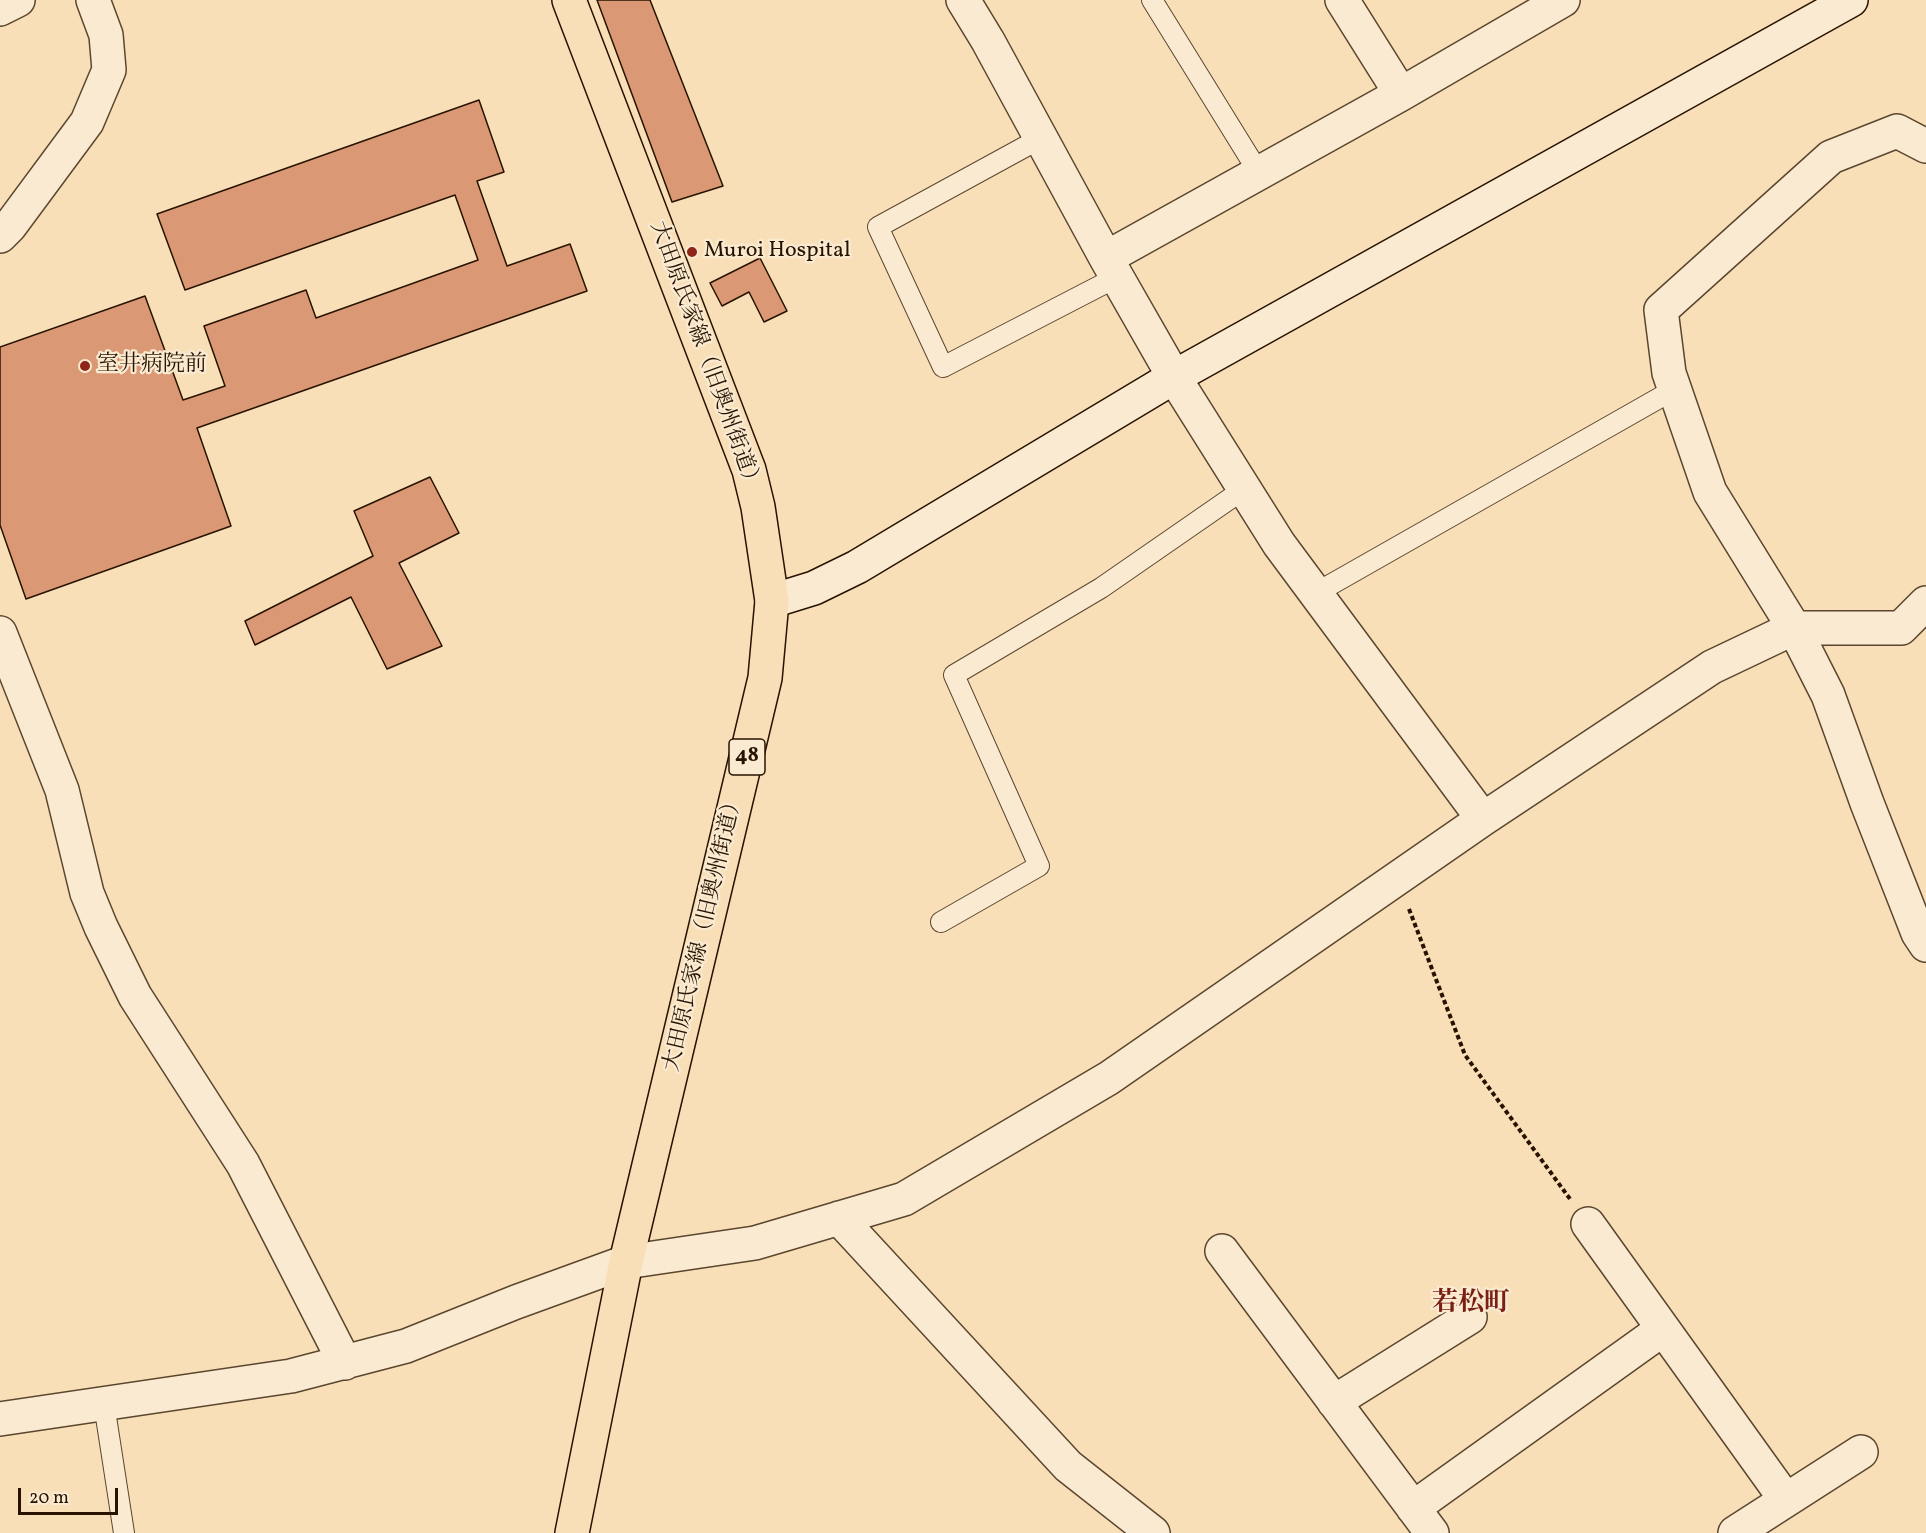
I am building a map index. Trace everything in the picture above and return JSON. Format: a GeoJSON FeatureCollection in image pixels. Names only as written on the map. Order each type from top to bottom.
{"type":"FeatureCollection","features":[{"type":"Feature","properties":{"kind":"main road","name":"大田原氏家線（旧奥州街道）"},"geometry":{"type":"LineString","coordinates":[[569,0],[749,470],[758,507],[772,601],[763,690],[626,1262],[572,1533]]}},
{"type":"Feature","properties":{"kind":"street"},"geometry":{"type":"LineString","coordinates":[[0,9],[18,0]]}},
{"type":"Feature","properties":{"kind":"street"},"geometry":{"type":"LineString","coordinates":[[0,236],[10,226],[87,122],[109,70],[106,35],[93,0]]}},
{"type":"Feature","properties":{"kind":"street"},"geometry":{"type":"LineString","coordinates":[[963,0],[1174,377],[1244,489],[1279,544],[1483,819]]}},
{"type":"Feature","properties":{"kind":"street"},"geometry":{"type":"LineString","coordinates":[[1342,0],[1401,94]]}},
{"type":"Feature","properties":{"kind":"street"},"geometry":{"type":"LineString","coordinates":[[772,601],[814,588],[857,567],[1174,377],[1851,0]]}},
{"type":"Feature","properties":{"kind":"street"},"geometry":{"type":"LineString","coordinates":[[1111,267],[1259,173],[1401,94],[1560,1]]}},
{"type":"Feature","properties":{"kind":"street"},"geometry":{"type":"LineString","coordinates":[[1926,146],[1897,130],[1831,157],[1661,310],[1668,372],[1710,492],[1794,628],[1828,695],[1866,803],[1918,933],[1926,945]]}},
{"type":"Feature","properties":{"kind":"street"},"geometry":{"type":"LineString","coordinates":[[0,1419],[291,1376],[345,1363],[406,1346],[516,1302],[626,1262],[755,1243],[904,1199],[1108,1078],[1483,819],[1712,667],[1794,628],[1900,628],[1926,603]]}},
{"type":"Feature","properties":{"kind":"street"},"geometry":{"type":"LineString","coordinates":[[0,633],[62,789],[87,893],[101,927],[135,996],[243,1164],[345,1363]]}},
{"type":"Feature","properties":{"kind":"street"},"geometry":{"type":"LineString","coordinates":[[839,1218],[1068,1466],[1147,1531]]}},
{"type":"Feature","properties":{"kind":"street"},"geometry":{"type":"LineString","coordinates":[[1588,1224],[1786,1500]]}},
{"type":"Feature","properties":{"kind":"street"},"geometry":{"type":"LineString","coordinates":[[1222,1251],[1423,1520],[1663,1329]]}},
{"type":"Feature","properties":{"kind":"street"},"geometry":{"type":"LineString","coordinates":[[1334,1402],[1470,1317]]}},
{"type":"Feature","properties":{"kind":"street"},"geometry":{"type":"LineString","coordinates":[[1735,1533],[1861,1452]]}},
{"type":"Feature","properties":{"kind":"lane"},"geometry":{"type":"LineString","coordinates":[[1152,0],[1259,173]]}},
{"type":"Feature","properties":{"kind":"lane"},"geometry":{"type":"LineString","coordinates":[[1041,138],[878,227],[943,367],[1111,267]]}},
{"type":"Feature","properties":{"kind":"lane"},"geometry":{"type":"LineString","coordinates":[[1316,593],[1675,389]]}},
{"type":"Feature","properties":{"kind":"lane"},"geometry":{"type":"LineString","coordinates":[[941,922],[1039,866],[954,675],[1101,588],[1244,489]]}},
{"type":"Feature","properties":{"kind":"lane"},"geometry":{"type":"LineString","coordinates":[[104,1404],[124,1533]]}},
{"type":"Feature","properties":{"kind":"path"},"geometry":{"type":"LineString","coordinates":[[1397,879],[1465,1055],[1588,1224]]}},
{"type":"Feature","properties":{"kind":"building"},"geometry":{"type":"Polygon","coordinates":[[[597,0],[650,0],[723,186],[672,202],[597,0]]]}},
{"type":"Feature","properties":{"kind":"building","name":"室井病院前"},"geometry":{"type":"Polygon","coordinates":[[[479,100],[504,172],[477,181],[507,266],[570,244],[587,291],[197,428],[231,526],[26,599],[0,525],[0,347],[145,296],[183,400],[225,386],[204,326],[306,290],[316,318],[478,260],[455,195],[185,290],[157,214],[479,100]]]}},
{"type":"Feature","properties":{"kind":"building"},"geometry":{"type":"Polygon","coordinates":[[[760,258],[787,311],[764,322],[749,292],[722,306],[710,283],[760,258]]]}},
{"type":"Feature","properties":{"kind":"building"},"geometry":{"type":"Polygon","coordinates":[[[430,477],[459,533],[399,563],[442,646],[387,669],[351,597],[255,645],[245,621],[373,556],[354,511],[430,477]]]}},
{"type":"Feature","properties":{"kind":"place","name":"Muroi Hospital"},"geometry":{"type":"Point","coordinates":[692,252]}},
{"type":"Feature","properties":{"kind":"place","name":"室井病院前"},"geometry":{"type":"Point","coordinates":[85,366]}},
{"type":"Feature","properties":{"kind":"district","name":"若松町"},"geometry":{"type":"Point","coordinates":[1471,1305]}}]}
